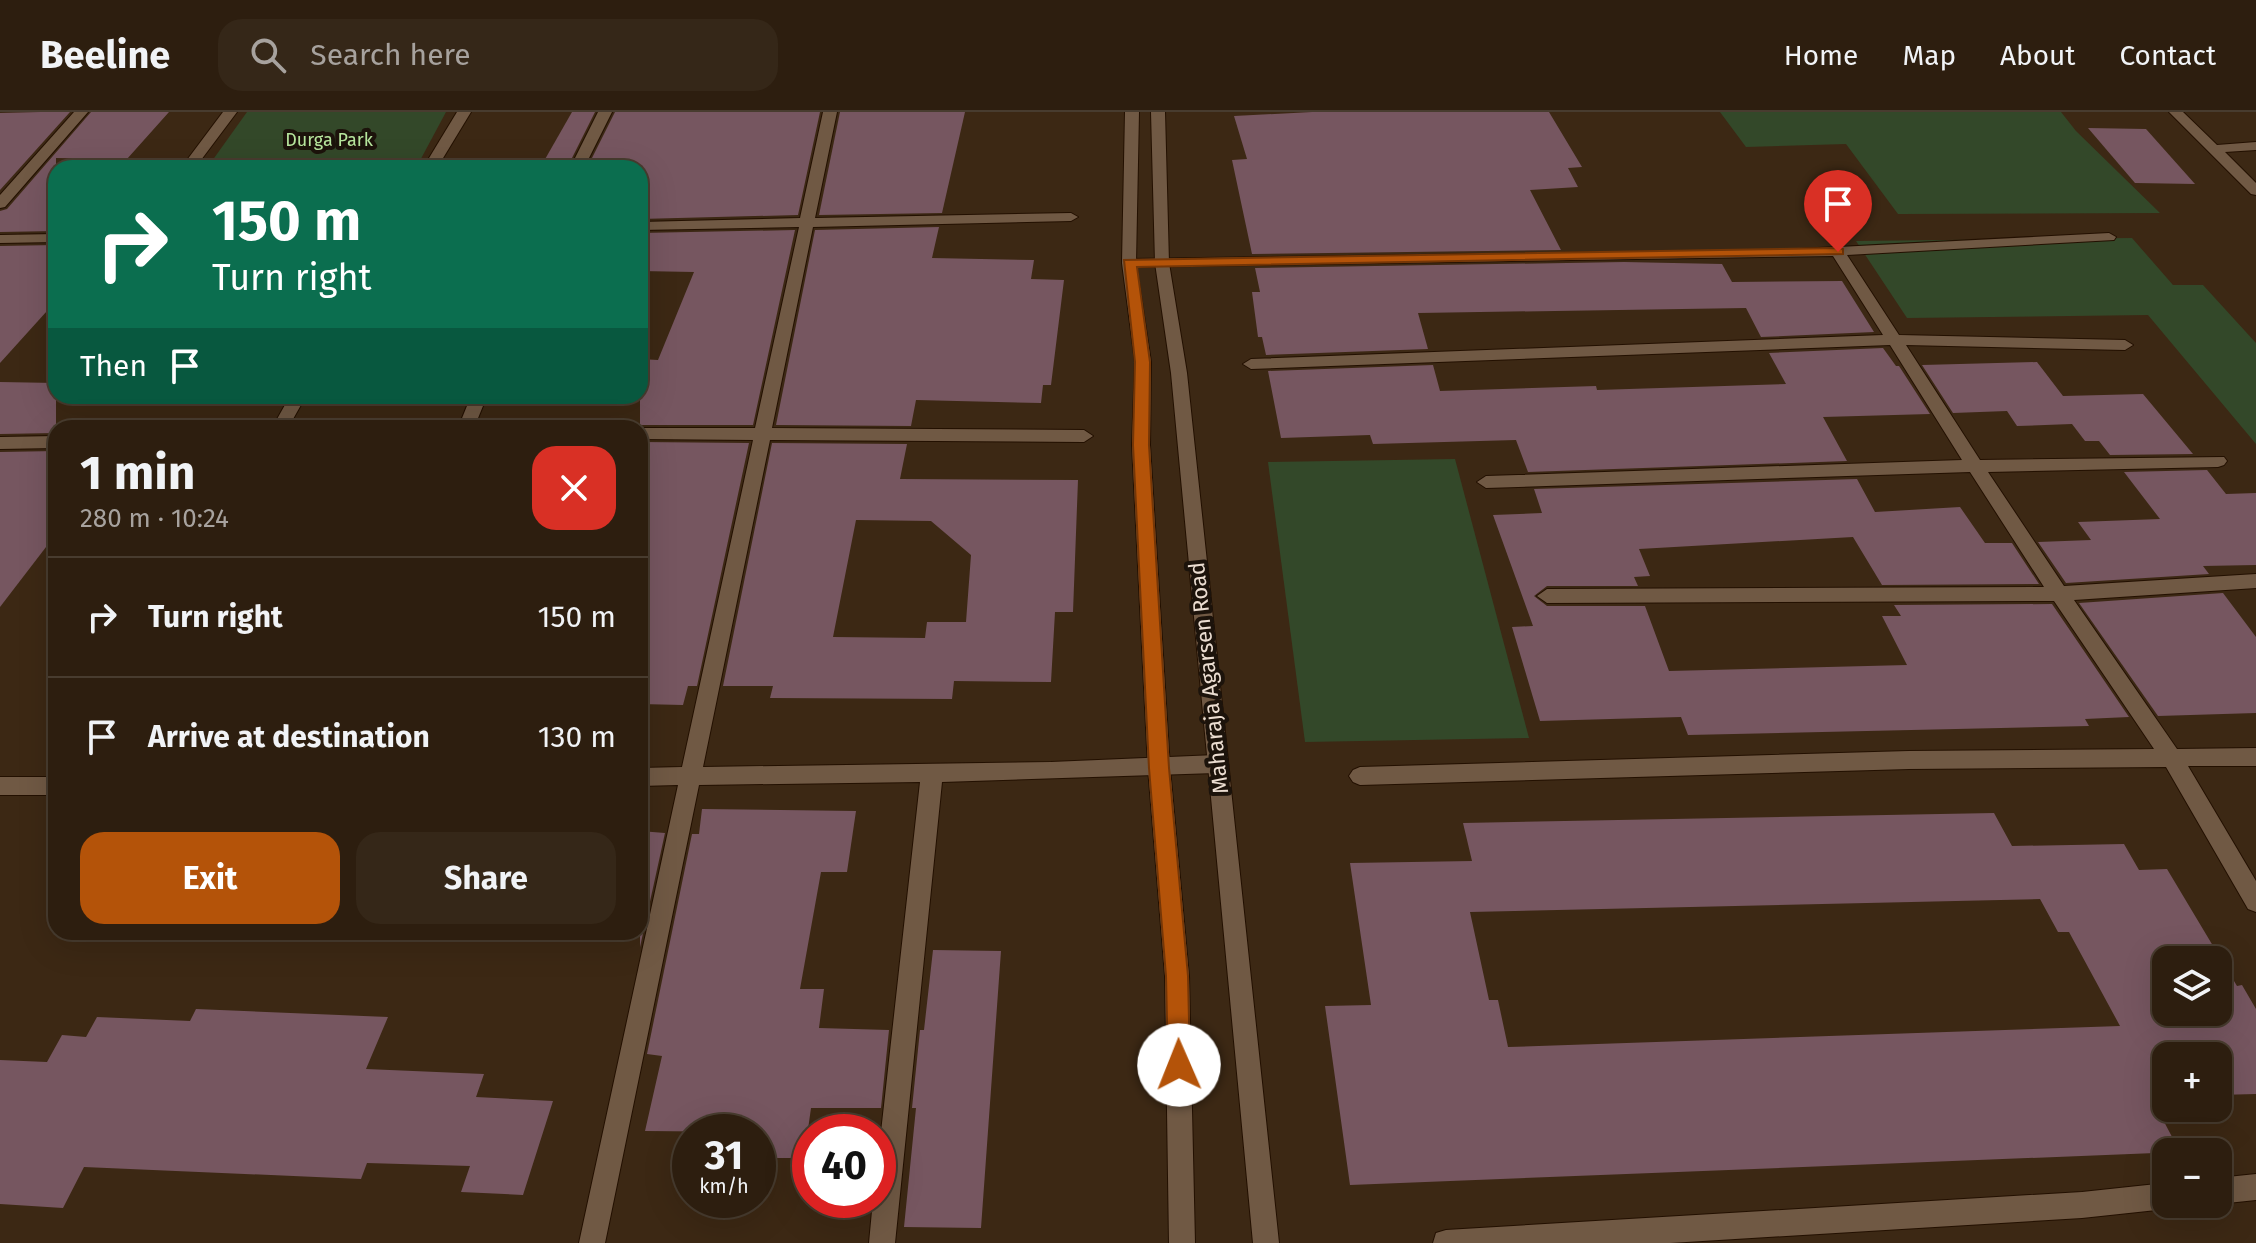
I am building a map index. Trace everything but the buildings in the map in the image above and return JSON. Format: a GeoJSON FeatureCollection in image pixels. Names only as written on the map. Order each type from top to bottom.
{"type":"FeatureCollection","features":[{"type":"Feature","properties":{"kind":"street"},"geometry":{"type":"LineString","coordinates":[[0,204],[81,112]]}},
{"type":"Feature","properties":{"kind":"street"},"geometry":{"type":"LineString","coordinates":[[194,160],[230,112]]}},
{"type":"Feature","properties":{"kind":"street"},"geometry":{"type":"LineString","coordinates":[[435,160],[464,112]]}},
{"type":"Feature","properties":{"kind":"street"},"geometry":{"type":"LineString","coordinates":[[581,160],[605,112]]}},
{"type":"Feature","properties":{"kind":"street"},"geometry":{"type":"LineString","coordinates":[[592,1243],[830,112]]}},
{"type":"Feature","properties":{"kind":"street"},"geometry":{"type":"LineString","coordinates":[[1132,112],[1129,263],[1143,362],[1141,445],[1159,768],[1177,976],[1182,1243]]}},
{"type":"Feature","properties":{"kind":"street","name":"Maharaja Agarsen Road"},"geometry":{"type":"LineString","coordinates":[[1158,112],[1162,263],[1179,373],[1266,1243]]}},
{"type":"Feature","properties":{"kind":"street"},"geometry":{"type":"LineString","coordinates":[[2176,112],[2256,191]]}},
{"type":"Feature","properties":{"kind":"street"},"geometry":{"type":"LineString","coordinates":[[2216,149],[2256,146]]}},
{"type":"Feature","properties":{"kind":"street"},"geometry":{"type":"LineString","coordinates":[[648,226],[1071,217]]}},
{"type":"Feature","properties":{"kind":"street"},"geometry":{"type":"LineString","coordinates":[[1129,263],[1838,252],[2109,237]]}},
{"type":"Feature","properties":{"kind":"street"},"geometry":{"type":"LineString","coordinates":[[0,239],[48,238]]}},
{"type":"Feature","properties":{"kind":"street"},"geometry":{"type":"LineString","coordinates":[[1838,252],[2058,594],[2171,757],[2256,902]]}},
{"type":"Feature","properties":{"kind":"street"},"geometry":{"type":"LineString","coordinates":[[1251,364],[1896,340],[2125,345]]}},
{"type":"Feature","properties":{"kind":"street"},"geometry":{"type":"LineString","coordinates":[[648,433],[1084,436]]}},
{"type":"Feature","properties":{"kind":"street"},"geometry":{"type":"LineString","coordinates":[[0,443],[48,442]]}},
{"type":"Feature","properties":{"kind":"street"},"geometry":{"type":"LineString","coordinates":[[1486,482],[2218,461]]}},
{"type":"Feature","properties":{"kind":"street"},"geometry":{"type":"LineString","coordinates":[[1547,596],[2058,594],[2256,581]]}},
{"type":"Feature","properties":{"kind":"street"},"geometry":{"type":"LineString","coordinates":[[1360,776],[1909,760],[2256,757]]}},
{"type":"Feature","properties":{"kind":"street"},"geometry":{"type":"LineString","coordinates":[[648,777],[1159,768],[1216,764]]}},
{"type":"Feature","properties":{"kind":"street"},"geometry":{"type":"LineString","coordinates":[[882,1243],[932,773]]}},
{"type":"Feature","properties":{"kind":"street"},"geometry":{"type":"LineString","coordinates":[[0,786],[48,786]]}},
{"type":"Feature","properties":{"kind":"street"},"geometry":{"type":"LineString","coordinates":[[2232,1190],[2256,1187]]}},
{"type":"Feature","properties":{"kind":"street"},"geometry":{"type":"LineString","coordinates":[[1446,1243],[2082,1205],[2152,1198]]}},
{"type":"Feature","properties":{"kind":"green space","name":"Durga Park"},"geometry":{"type":"Polygon","coordinates":[[[247,112],[446,112],[420,160],[213,160],[247,112]]]}},
{"type":"Feature","properties":{"kind":"green space"},"geometry":{"type":"Polygon","coordinates":[[[1720,112],[2061,112],[2076,131],[2160,213],[1898,214],[1846,144],[1746,147],[1720,112]]]}},
{"type":"Feature","properties":{"kind":"green space"},"geometry":{"type":"Polygon","coordinates":[[[2132,238],[2173,285],[2203,285],[2256,343],[2256,444],[2148,315],[1907,318],[1856,241],[2132,238]]]}},
{"type":"Feature","properties":{"kind":"green space"},"geometry":{"type":"Polygon","coordinates":[[[1455,459],[1529,738],[1305,742],[1268,462],[1455,459]]]}},
{"type":"Feature","properties":{"kind":"route"},"geometry":{"type":"LineString","coordinates":[[1179,1065],[1177,976],[1159,768],[1141,445],[1143,362],[1129,263],[1838,252]]}}]}
